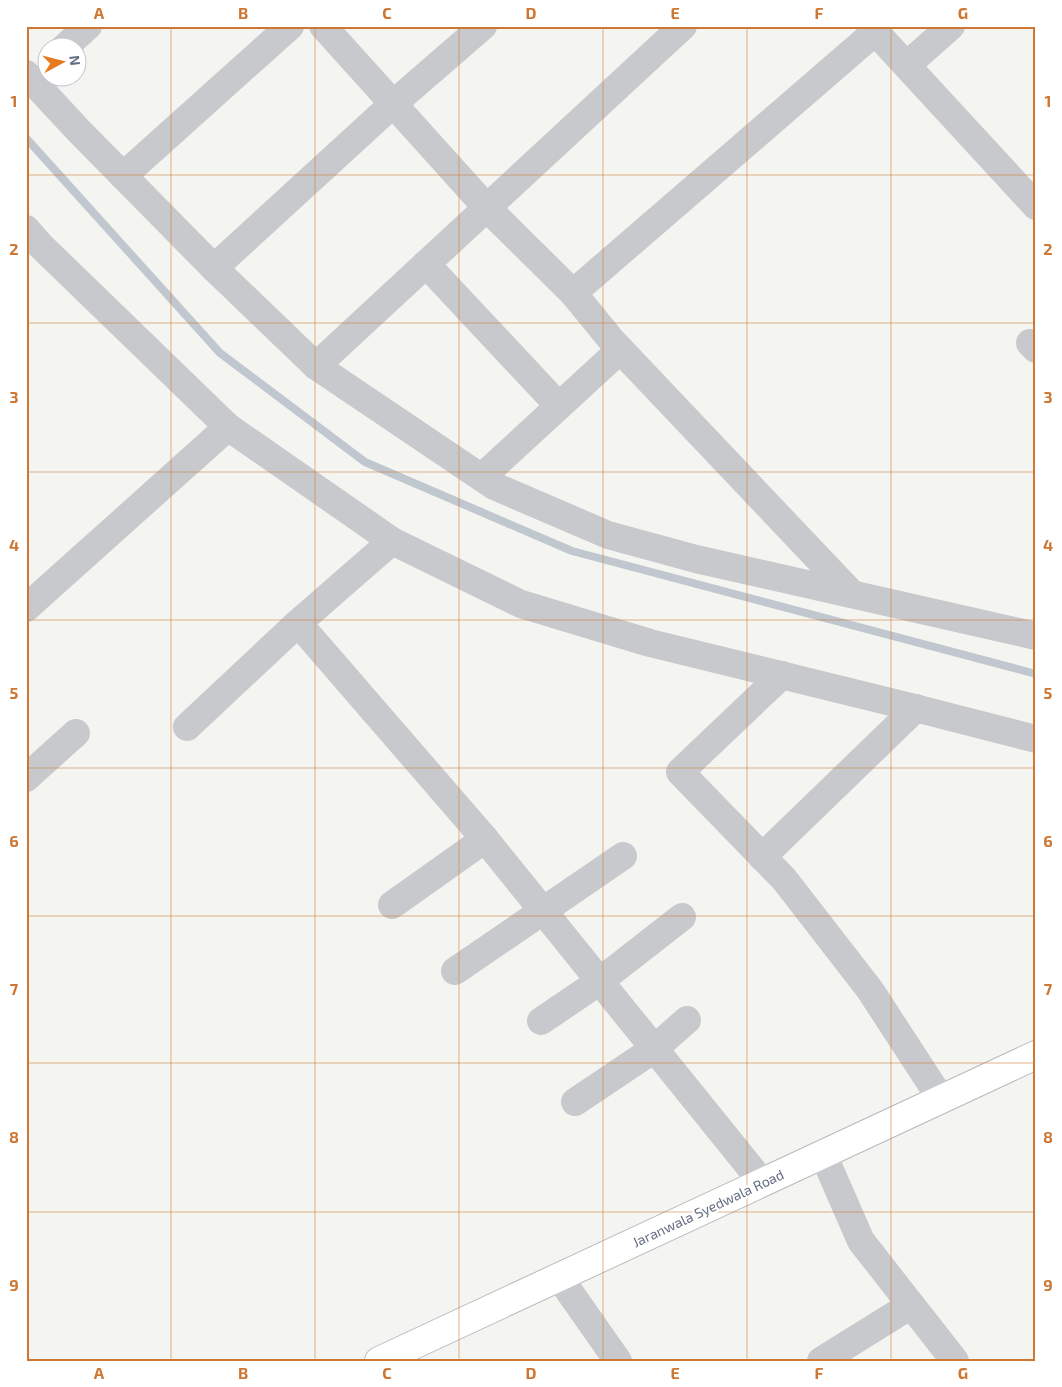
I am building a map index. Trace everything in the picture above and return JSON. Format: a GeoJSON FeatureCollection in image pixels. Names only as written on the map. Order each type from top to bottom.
{"type":"FeatureCollection","features":[{"type":"Feature","properties":{"kind":"main road","name":"Jaranwala Syedwala Road"},"geometry":{"type":"LineString","coordinates":[[379,1361],[1036,1054]]}},
{"type":"Feature","properties":{"kind":"street"},"geometry":{"type":"LineString","coordinates":[[75,38],[88,26]]}},
{"type":"Feature","properties":{"kind":"street"},"geometry":{"type":"LineString","coordinates":[[123,176],[290,26]]}},
{"type":"Feature","properties":{"kind":"street"},"geometry":{"type":"LineString","coordinates":[[323,26],[487,208],[573,293],[620,350],[852,594]]}},
{"type":"Feature","properties":{"kind":"street"},"geometry":{"type":"LineString","coordinates":[[214,268],[393,104],[483,26]]}},
{"type":"Feature","properties":{"kind":"street"},"geometry":{"type":"LineString","coordinates":[[316,366],[684,26]]}},
{"type":"Feature","properties":{"kind":"street"},"geometry":{"type":"LineString","coordinates":[[907,65],[951,26]]}},
{"type":"Feature","properties":{"kind":"street"},"geometry":{"type":"LineString","coordinates":[[573,293],[873,29],[1036,206]]}},
{"type":"Feature","properties":{"kind":"street"},"geometry":{"type":"LineString","coordinates":[[34,71],[123,176],[214,268],[316,366],[494,486],[608,535],[696,559],[1036,636]]}},
{"type":"Feature","properties":{"kind":"street"},"geometry":{"type":"LineString","coordinates":[[31,244],[228,427],[392,541],[521,604],[650,643],[1036,739]]}},
{"type":"Feature","properties":{"kind":"street"},"geometry":{"type":"LineString","coordinates":[[426,264],[559,406]]}},
{"type":"Feature","properties":{"kind":"street"},"geometry":{"type":"LineString","coordinates":[[482,477],[620,350]]}},
{"type":"Feature","properties":{"kind":"street"},"geometry":{"type":"LineString","coordinates":[[26,608],[228,427]]}},
{"type":"Feature","properties":{"kind":"street"},"geometry":{"type":"LineString","coordinates":[[187,727],[298,624],[392,541]]}},
{"type":"Feature","properties":{"kind":"street"},"geometry":{"type":"LineString","coordinates":[[298,624],[485,839],[762,1182]]}},
{"type":"Feature","properties":{"kind":"street"},"geometry":{"type":"LineString","coordinates":[[782,675],[680,772],[784,879],[870,990],[941,1099]]}},
{"type":"Feature","properties":{"kind":"street"},"geometry":{"type":"LineString","coordinates":[[762,857],[916,708]]}},
{"type":"Feature","properties":{"kind":"street"},"geometry":{"type":"LineString","coordinates":[[26,778],[76,733]]}},
{"type":"Feature","properties":{"kind":"street"},"geometry":{"type":"LineString","coordinates":[[392,904],[485,839]]}},
{"type":"Feature","properties":{"kind":"street"},"geometry":{"type":"LineString","coordinates":[[455,971],[623,856]]}},
{"type":"Feature","properties":{"kind":"street"},"geometry":{"type":"LineString","coordinates":[[541,1021],[600,981],[682,917]]}},
{"type":"Feature","properties":{"kind":"street"},"geometry":{"type":"LineString","coordinates":[[575,1102],[654,1049],[687,1020]]}},
{"type":"Feature","properties":{"kind":"street"},"geometry":{"type":"LineString","coordinates":[[823,1154],[861,1241],[955,1361]]}},
{"type":"Feature","properties":{"kind":"street"},"geometry":{"type":"LineString","coordinates":[[559,1277],[618,1361]]}},
{"type":"Feature","properties":{"kind":"street"},"geometry":{"type":"LineString","coordinates":[[821,1361],[911,1305]]}},
{"type":"Feature","properties":{"kind":"waterway"},"geometry":{"type":"LineString","coordinates":[[26,138],[220,353],[365,462],[572,551],[1036,674]]}}]}
